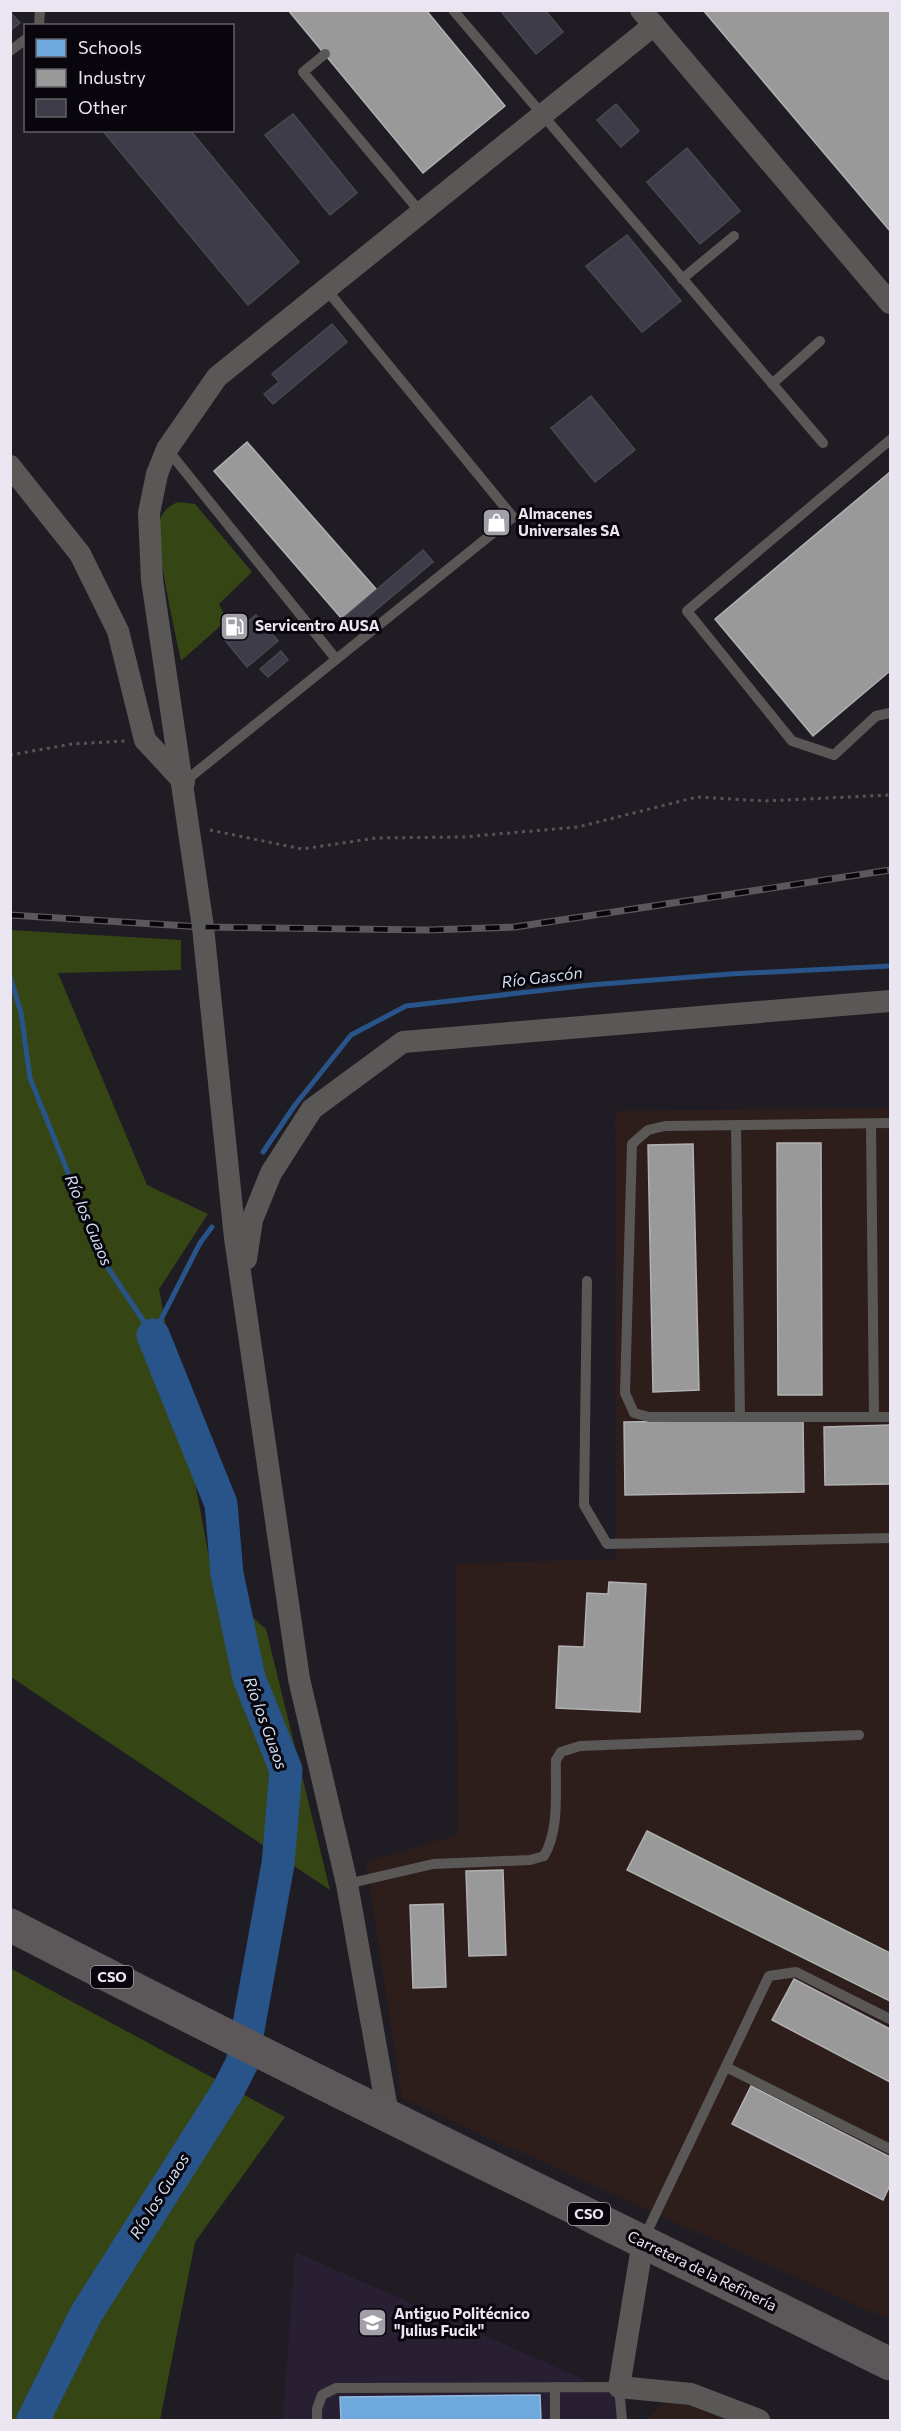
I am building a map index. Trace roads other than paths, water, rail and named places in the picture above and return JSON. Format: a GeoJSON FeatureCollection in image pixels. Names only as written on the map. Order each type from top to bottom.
{"type":"FeatureCollection","features":[{"type":"Feature","properties":{"kind":"main road","name":"Carretera de la Refinería"},"geometry":{"type":"LineString","coordinates":[[10,1925],[286,2067],[388,2115],[891,2364]]}},
{"type":"Feature","properties":{"kind":"street"},"geometry":{"type":"LineString","coordinates":[[388,2115],[347,1884],[299,1679],[242,1281],[188,813],[152,580],[149,513],[157,474],[167,449],[217,377],[544,114],[648,18],[891,303]]}},
{"type":"Feature","properties":{"kind":"street"},"geometry":{"type":"LineString","coordinates":[[10,466],[81,554],[118,631],[145,740],[184,782]]}},
{"type":"Feature","properties":{"kind":"street"},"geometry":{"type":"LineString","coordinates":[[242,1281],[252,1220],[267,1182],[312,1109],[403,1042],[891,1001]]}},
{"type":"Feature","properties":{"kind":"street"},"geometry":{"type":"LineString","coordinates":[[643,2241],[619,2387],[691,2394],[759,2421]]}},
{"type":"Feature","properties":{"kind":"lane"},"geometry":{"type":"LineString","coordinates":[[453,10],[823,443]]}},
{"type":"Feature","properties":{"kind":"lane"},"geometry":{"type":"LineString","coordinates":[[10,51],[24,40]]}},
{"type":"Feature","properties":{"kind":"lane"},"geometry":{"type":"LineString","coordinates":[[325,54],[303,72],[421,213]]}},
{"type":"Feature","properties":{"kind":"lane"},"geometry":{"type":"LineString","coordinates":[[682,279],[734,236]]}},
{"type":"Feature","properties":{"kind":"lane"},"geometry":{"type":"LineString","coordinates":[[184,782],[513,517],[326,289]]}},
{"type":"Feature","properties":{"kind":"lane"},"geometry":{"type":"LineString","coordinates":[[772,384],[820,341]]}},
{"type":"Feature","properties":{"kind":"lane"},"geometry":{"type":"LineString","coordinates":[[891,440],[687,611],[792,741],[834,755],[876,716],[891,713]]}},
{"type":"Feature","properties":{"kind":"lane"},"geometry":{"type":"LineString","coordinates":[[167,449],[336,659]]}},
{"type":"Feature","properties":{"kind":"lane"},"geometry":{"type":"LineString","coordinates":[[891,1123],[665,1126],[648,1130],[632,1144],[625,1393],[634,1413],[648,1417],[891,1417]]}},
{"type":"Feature","properties":{"kind":"lane"},"geometry":{"type":"LineString","coordinates":[[871,1124],[874,1417]]}},
{"type":"Feature","properties":{"kind":"lane"},"geometry":{"type":"LineString","coordinates":[[736,1125],[740,1417]]}},
{"type":"Feature","properties":{"kind":"lane"},"geometry":{"type":"LineString","coordinates":[[587,1281],[584,1505],[608,1544],[891,1538]]}},
{"type":"Feature","properties":{"kind":"lane"},"geometry":{"type":"LineString","coordinates":[[347,1884],[433,1864],[530,1860],[544,1856],[550,1846],[555,1815],[556,1760],[561,1752],[580,1746],[859,1735]]}},
{"type":"Feature","properties":{"kind":"lane"},"geometry":{"type":"LineString","coordinates":[[643,2241],[769,1976],[796,1972],[891,2019]]}},
{"type":"Feature","properties":{"kind":"lane"},"geometry":{"type":"LineString","coordinates":[[726,2067],[891,2150]]}},
{"type":"Feature","properties":{"kind":"lane"},"geometry":{"type":"LineString","coordinates":[[555,2387],[555,2421]]}},
{"type":"Feature","properties":{"kind":"lane"},"geometry":{"type":"LineString","coordinates":[[317,2421],[317,2409],[322,2395],[336,2388],[619,2387],[622,2421]]}},
{"type":"Feature","properties":{"kind":"waterway","name":"Río Gascón"},"geometry":{"type":"LineString","coordinates":[[263,1152],[295,1105],[351,1035],[406,1006],[590,985],[730,974],[890,966]]}},
{"type":"Feature","properties":{"kind":"waterway","name":"Río los Guaos"},"geometry":{"type":"LineString","coordinates":[[10,976],[21,1013],[30,1078],[104,1262],[153,1335],[200,1243],[212,1227]]}},
{"type":"Feature","properties":{"kind":"waterway","name":"Río los Guaos"},"geometry":{"type":"LineString","coordinates":[[33,2420],[86,2314],[227,2092],[242,2063],[278,1864],[286,1770],[249,1678],[227,1574],[221,1504],[153,1335]]}},
{"type":"Feature","properties":{"kind":"railway"},"geometry":{"type":"LineString","coordinates":[[10,915],[203,927],[428,930],[515,927],[890,870]]}},
{"type":"Feature","properties":{"kind":"place","name":"Almacenes Universales SA"},"geometry":{"type":"Point","coordinates":[497,523]}},
{"type":"Feature","properties":{"kind":"place","name":"Servicentro AUSA"},"geometry":{"type":"Point","coordinates":[234,626]}},
{"type":"Feature","properties":{"kind":"place","name":"Antiguo Politécnico \"Julius Fucik\""},"geometry":{"type":"Point","coordinates":[373,2323]}}]}
